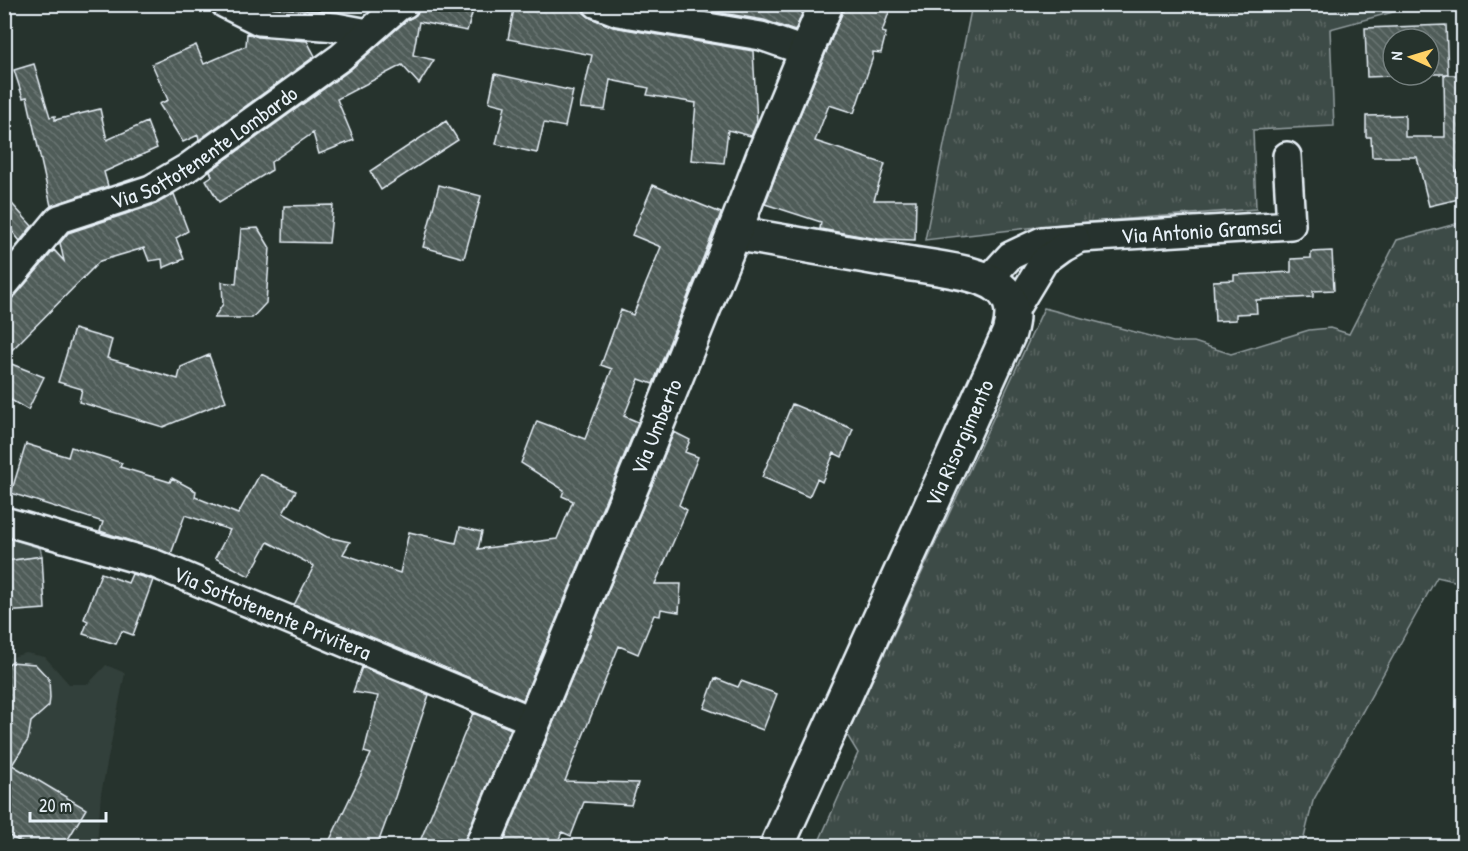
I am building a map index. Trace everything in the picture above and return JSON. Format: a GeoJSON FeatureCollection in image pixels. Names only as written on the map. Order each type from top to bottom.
{"type":"FeatureCollection","features":[{"type":"Feature","properties":{"kind":"main road","name":"Via Umberto"},"geometry":{"type":"LineString","coordinates":[[482,846],[641,465],[826,4]]}},
{"type":"Feature","properties":{"kind":"main road"},"geometry":{"type":"LineString","coordinates":[[734,233],[950,271],[988,280],[1005,293],[1012,314]]}},
{"type":"Feature","properties":{"kind":"main road","name":"Via Risorgimento"},"geometry":{"type":"LineString","coordinates":[[777,846],[1009,333],[1012,314]]}},
{"type":"Feature","properties":{"kind":"street"},"geometry":{"type":"LineString","coordinates":[[225,4],[259,21],[336,27],[368,33]]}},
{"type":"Feature","properties":{"kind":"street","name":"Via Sottotenente Lombardo"},"geometry":{"type":"LineString","coordinates":[[4,285],[59,219],[150,189],[187,168],[341,57],[401,5]]}},
{"type":"Feature","properties":{"kind":"street"},"geometry":{"type":"LineString","coordinates":[[603,6],[618,12],[761,36],[807,52]]}},
{"type":"Feature","properties":{"kind":"street","name":"Via Antonio Gramsci"},"geometry":{"type":"LineString","coordinates":[[1080,238],[1291,225],[1287,156]]}},
{"type":"Feature","properties":{"kind":"street"},"geometry":{"type":"LineString","coordinates":[[988,280],[1010,256],[1042,242],[1080,238]]}},
{"type":"Feature","properties":{"kind":"street"},"geometry":{"type":"LineString","coordinates":[[1012,314],[1044,261],[1080,238]]}},
{"type":"Feature","properties":{"kind":"street","name":"Via Sottotenente Privitera"},"geometry":{"type":"LineString","coordinates":[[4,521],[155,564],[533,721]]}},
{"type":"Feature","properties":{"kind":"shaded area"},"geometry":{"type":"Polygon","coordinates":[[[26,653],[45,657],[69,684],[88,684],[106,665],[125,673],[101,794],[97,846],[5,846],[5,659],[26,653]]]}},
{"type":"Feature","properties":{"kind":"green space"},"geometry":{"type":"Polygon","coordinates":[[[972,4],[1457,5],[1404,9],[1330,29],[1334,126],[1253,130],[1256,209],[1063,224],[925,240],[972,4]]]}},
{"type":"Feature","properties":{"kind":"green space"},"geometry":{"type":"Polygon","coordinates":[[[1463,222],[1463,583],[1437,577],[1313,801],[1302,846],[817,846],[858,753],[847,735],[1044,308],[1173,342],[1194,342],[1231,354],[1309,330],[1330,328],[1349,334],[1397,240],[1463,222]]]}},
{"type":"Feature","properties":{"kind":"green space"},"geometry":{"type":"Polygon","coordinates":[[[5,537],[40,548],[42,556],[7,561],[8,571],[5,571],[5,537]]]}},
{"type":"Feature","properties":{"kind":"building"},"geometry":{"type":"Polygon","coordinates":[[[438,4],[475,4],[467,31],[419,22],[413,55],[434,60],[419,84],[402,65],[337,99],[354,140],[319,154],[313,133],[271,162],[272,170],[219,202],[206,180],[212,176],[210,171],[350,70],[407,20],[416,15],[420,8],[438,4]]]}},
{"type":"Feature","properties":{"kind":"building"},"geometry":{"type":"Polygon","coordinates":[[[515,4],[582,4],[584,13],[613,27],[753,51],[757,122],[751,136],[728,130],[724,163],[691,160],[696,103],[647,95],[649,88],[610,80],[605,110],[580,108],[592,55],[508,39],[515,4]]]}},
{"type":"Feature","properties":{"kind":"building"},"geometry":{"type":"Polygon","coordinates":[[[668,4],[806,4],[795,31],[764,20],[668,4]]]}},
{"type":"Feature","properties":{"kind":"building"},"geometry":{"type":"Polygon","coordinates":[[[844,4],[892,4],[882,32],[886,33],[881,53],[873,52],[854,113],[829,105],[815,141],[885,164],[874,200],[916,200],[915,240],[878,239],[820,229],[821,222],[765,204],[844,4]]]}},
{"type":"Feature","properties":{"kind":"building"},"geometry":{"type":"Polygon","coordinates":[[[1446,25],[1448,74],[1441,74],[1441,27],[1392,27],[1446,25]]]}},
{"type":"Feature","properties":{"kind":"building"},"geometry":{"type":"Polygon","coordinates":[[[1381,27],[1381,76],[1367,77],[1365,28],[1381,27]]]}},
{"type":"Feature","properties":{"kind":"building"},"geometry":{"type":"Polygon","coordinates":[[[247,33],[258,37],[307,41],[315,56],[199,140],[198,135],[183,142],[159,104],[168,100],[152,64],[196,45],[204,64],[246,46],[247,33]]]}},
{"type":"Feature","properties":{"kind":"building"},"geometry":{"type":"Polygon","coordinates":[[[34,64],[50,117],[55,116],[55,120],[100,109],[107,140],[147,122],[157,148],[104,172],[108,186],[51,206],[27,97],[23,98],[14,70],[34,64]]]}},
{"type":"Feature","properties":{"kind":"building"},"geometry":{"type":"Polygon","coordinates":[[[495,74],[573,91],[565,127],[544,123],[537,153],[496,144],[505,106],[489,102],[495,74]]]}},
{"type":"Feature","properties":{"kind":"building"},"geometry":{"type":"Polygon","coordinates":[[[1444,75],[1464,75],[1464,171],[1457,171],[1463,198],[1429,206],[1417,157],[1372,157],[1371,137],[1366,137],[1366,116],[1405,115],[1405,137],[1445,137],[1444,75]]]}},
{"type":"Feature","properties":{"kind":"building"},"geometry":{"type":"Polygon","coordinates":[[[446,121],[458,140],[381,190],[370,171],[446,121]]]}},
{"type":"Feature","properties":{"kind":"building"},"geometry":{"type":"Polygon","coordinates":[[[439,185],[481,196],[464,258],[423,247],[439,185]]]}},
{"type":"Feature","properties":{"kind":"building"},"geometry":{"type":"Polygon","coordinates":[[[653,185],[721,213],[653,384],[639,379],[624,416],[638,422],[523,700],[294,605],[314,566],[268,542],[249,576],[215,558],[230,530],[185,515],[171,554],[100,531],[103,522],[11,493],[26,444],[68,457],[71,447],[122,463],[120,467],[170,482],[172,478],[196,491],[195,497],[238,514],[260,474],[296,491],[283,513],[327,537],[350,542],[343,554],[400,573],[409,532],[456,543],[460,527],[482,532],[478,549],[557,539],[573,501],[562,496],[564,490],[521,463],[537,421],[585,439],[612,369],[601,365],[621,310],[633,315],[661,247],[632,235],[653,185]]]}},
{"type":"Feature","properties":{"kind":"building"},"geometry":{"type":"Polygon","coordinates":[[[174,194],[188,231],[176,238],[184,259],[163,268],[162,259],[149,261],[144,248],[100,261],[4,358],[4,300],[10,300],[16,295],[54,250],[64,261],[60,243],[68,233],[156,204],[174,194]]]}},
{"type":"Feature","properties":{"kind":"building"},"geometry":{"type":"Polygon","coordinates":[[[4,195],[32,226],[20,241],[4,221],[4,195]]]}},
{"type":"Feature","properties":{"kind":"building"},"geometry":{"type":"Polygon","coordinates":[[[333,205],[329,243],[283,242],[284,206],[333,205]]]}},
{"type":"Feature","properties":{"kind":"building"},"geometry":{"type":"Polygon","coordinates":[[[258,228],[270,248],[266,303],[252,318],[214,318],[223,304],[222,282],[236,284],[241,229],[258,228]]]}},
{"type":"Feature","properties":{"kind":"building"},"geometry":{"type":"Polygon","coordinates":[[[1332,251],[1334,290],[1313,291],[1313,297],[1256,300],[1257,313],[1236,314],[1236,320],[1215,321],[1213,281],[1234,280],[1234,275],[1291,272],[1291,259],[1311,258],[1311,252],[1332,251]]]}},
{"type":"Feature","properties":{"kind":"building"},"geometry":{"type":"Polygon","coordinates":[[[74,329],[112,340],[107,358],[178,379],[181,367],[209,355],[226,401],[163,427],[79,402],[82,389],[58,382],[74,329]]]}},
{"type":"Feature","properties":{"kind":"building"},"geometry":{"type":"Polygon","coordinates":[[[4,361],[44,377],[28,410],[4,396],[4,361]]]}},
{"type":"Feature","properties":{"kind":"building"},"geometry":{"type":"Polygon","coordinates":[[[792,404],[853,429],[842,457],[834,453],[822,482],[817,479],[809,497],[762,477],[792,404]]]}},
{"type":"Feature","properties":{"kind":"building"},"geometry":{"type":"Polygon","coordinates":[[[674,432],[690,440],[685,452],[698,457],[679,505],[687,510],[655,584],[681,584],[679,612],[661,609],[660,616],[654,615],[638,654],[619,646],[565,781],[638,783],[631,805],[584,802],[571,836],[562,832],[556,846],[502,846],[674,432]]]}},
{"type":"Feature","properties":{"kind":"building"},"geometry":{"type":"Polygon","coordinates":[[[42,556],[45,609],[4,612],[4,577],[9,577],[7,561],[42,556]]]}},
{"type":"Feature","properties":{"kind":"building"},"geometry":{"type":"Polygon","coordinates":[[[101,573],[128,583],[132,574],[153,580],[133,635],[122,631],[116,644],[83,634],[88,621],[84,619],[101,573]]]}},
{"type":"Feature","properties":{"kind":"building"},"geometry":{"type":"Polygon","coordinates":[[[11,662],[35,664],[49,679],[49,706],[31,722],[28,740],[12,765],[86,809],[64,846],[28,846],[4,833],[4,668],[11,662]]]}},
{"type":"Feature","properties":{"kind":"building"},"geometry":{"type":"Polygon","coordinates":[[[362,667],[429,695],[377,846],[327,846],[371,754],[364,752],[378,696],[353,692],[362,667]]]}},
{"type":"Feature","properties":{"kind":"building"},"geometry":{"type":"Polygon","coordinates":[[[715,678],[738,687],[741,681],[777,694],[763,730],[704,708],[715,678]]]}},
{"type":"Feature","properties":{"kind":"building"},"geometry":{"type":"Polygon","coordinates":[[[473,713],[511,729],[464,846],[418,846],[473,713]]]}}]}
